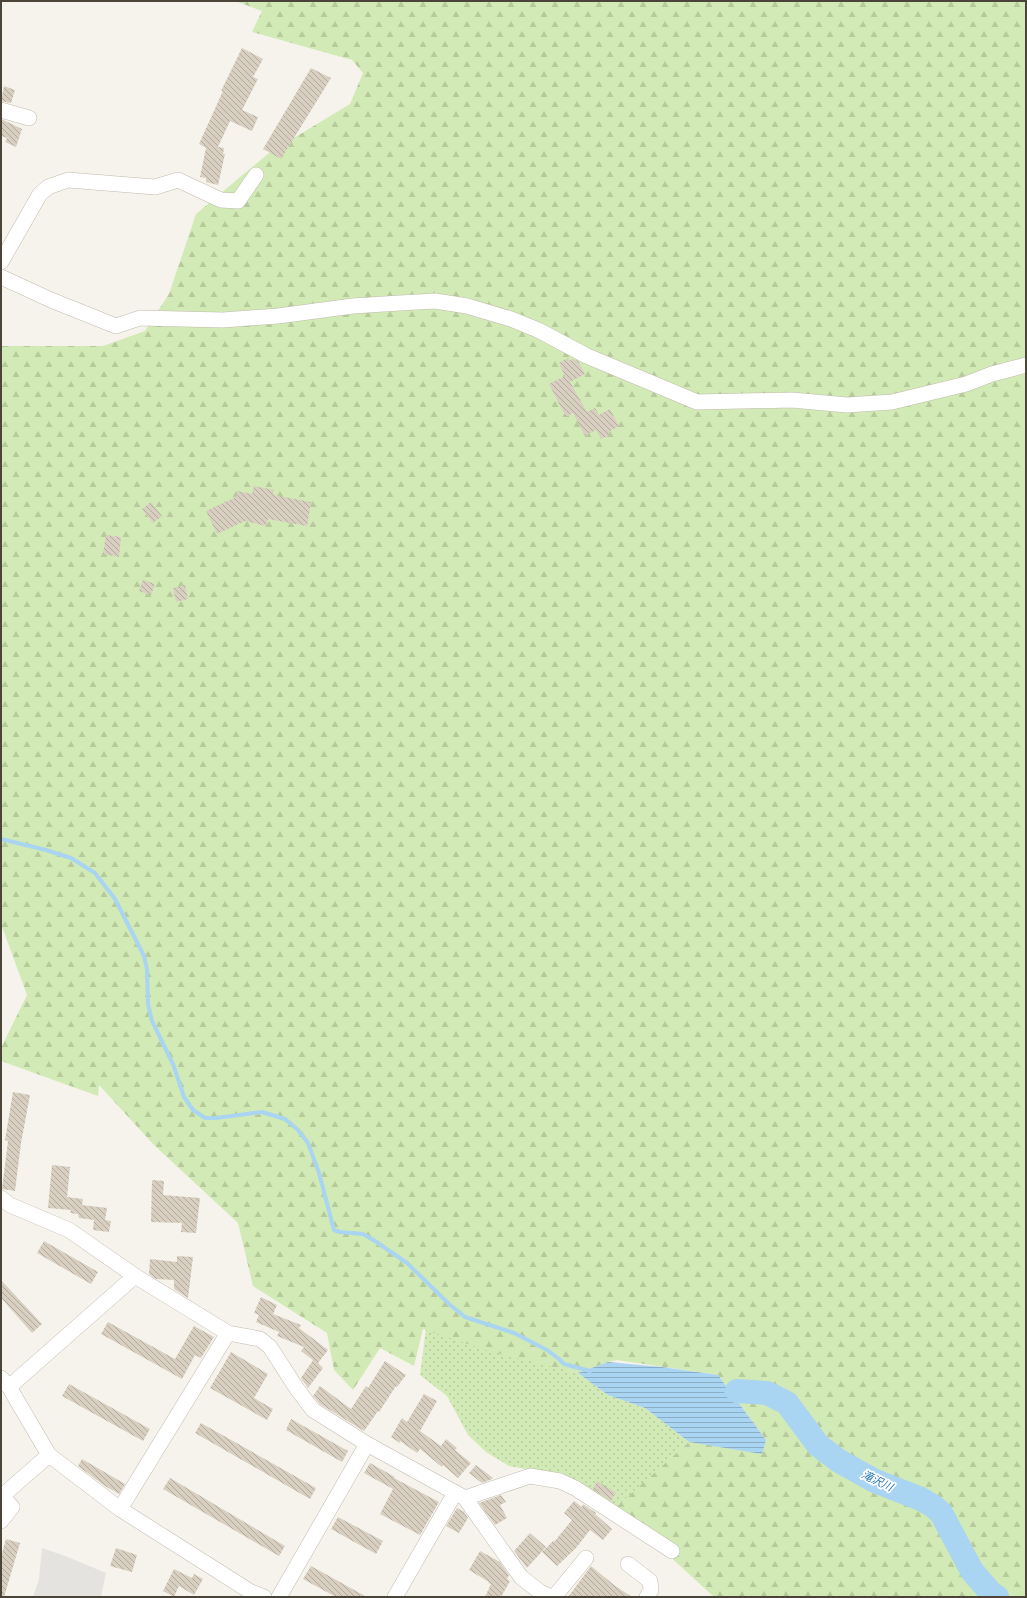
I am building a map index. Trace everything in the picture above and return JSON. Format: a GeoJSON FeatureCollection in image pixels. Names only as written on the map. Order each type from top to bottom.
{"type":"FeatureCollection","features":[{"type":"Feature","properties":{"kind":"street"},"geometry":{"type":"LineString","coordinates":[[1,110],[29,118]]}},
{"type":"Feature","properties":{"kind":"street"},"geometry":{"type":"LineString","coordinates":[[1,262],[40,194],[48,187],[62,182],[68,180],[155,187],[178,180],[221,200],[238,201],[256,175]]}},
{"type":"Feature","properties":{"kind":"street"},"geometry":{"type":"LineString","coordinates":[[1,277],[51,300],[116,326],[140,318],[223,320],[278,316],[353,306],[400,302],[436,301],[454,304],[511,319],[538,330],[587,356],[697,402],[792,400],[848,405],[892,402],[966,384],[992,374],[1026,365]]}},
{"type":"Feature","properties":{"kind":"street"},"geometry":{"type":"LineString","coordinates":[[1,1198],[10,1205],[69,1230],[135,1276],[228,1333],[260,1339],[270,1347],[297,1390],[313,1410],[367,1444],[460,1495],[521,1577],[540,1592],[553,1597],[586,1558]]}},
{"type":"Feature","properties":{"kind":"street"},"geometry":{"type":"LineString","coordinates":[[135,1276],[5,1382],[49,1455],[120,1509],[254,1595]]}},
{"type":"Feature","properties":{"kind":"street"},"geometry":{"type":"LineString","coordinates":[[120,1509],[228,1333]]}},
{"type":"Feature","properties":{"kind":"street"},"geometry":{"type":"LineString","coordinates":[[279,1597],[367,1444]]}},
{"type":"Feature","properties":{"kind":"street"},"geometry":{"type":"LineString","coordinates":[[1,1521],[12,1507],[2,1495],[49,1455]]}},
{"type":"Feature","properties":{"kind":"street"},"geometry":{"type":"LineString","coordinates":[[395,1597],[460,1495],[530,1476],[560,1481],[575,1488],[672,1551]]}},
{"type":"Feature","properties":{"kind":"street"},"geometry":{"type":"LineString","coordinates":[[628,1564],[650,1581],[651,1590],[647,1597]]}},
{"type":"Feature","properties":{"kind":"green space"},"geometry":{"type":"Polygon","coordinates":[[[235,1],[1026,1],[1026,1597],[714,1597],[616,1507],[689,1442],[756,1451],[766,1440],[718,1375],[617,1360],[578,1373],[489,1351],[423,1329],[414,1366],[380,1348],[353,1390],[334,1370],[327,1333],[253,1286],[238,1223],[154,1145],[99,1085],[98,1096],[1,1061],[1,1048],[27,995],[1,924],[1,346],[103,346],[145,331],[169,294],[196,214],[269,153],[350,104],[363,73],[352,60],[252,32],[262,11],[235,1]]]}},
{"type":"Feature","properties":{"kind":"green space"},"geometry":{"type":"Polygon","coordinates":[[[426,1328],[481,1347],[578,1373],[608,1395],[645,1408],[689,1442],[619,1509],[532,1470],[509,1466],[486,1452],[468,1435],[447,1396],[420,1375],[426,1328]]]}},
{"type":"Feature","properties":{"kind":"shaded area"},"geometry":{"type":"Polygon","coordinates":[[[42,1548],[106,1573],[101,1597],[33,1597],[39,1579],[42,1548]]]}},
{"type":"Feature","properties":{"kind":"water"},"geometry":{"type":"Polygon","coordinates":[[[608,1362],[662,1367],[718,1375],[766,1440],[762,1454],[689,1442],[645,1408],[608,1395],[578,1373],[608,1362]]]}},
{"type":"Feature","properties":{"kind":"building"},"geometry":{"type":"Polygon","coordinates":[[[242,48],[263,59],[253,77],[258,79],[242,110],[258,117],[252,131],[230,121],[218,147],[224,148],[223,154],[225,154],[218,185],[206,182],[206,178],[200,177],[206,148],[199,144],[223,91],[221,91],[242,48]]]}},
{"type":"Feature","properties":{"kind":"building"},"geometry":{"type":"Polygon","coordinates":[[[311,68],[331,78],[281,159],[263,149],[311,68]]]}},
{"type":"Feature","properties":{"kind":"building"},"geometry":{"type":"Polygon","coordinates":[[[4,86],[15,90],[11,103],[1,101],[4,86]]]}},
{"type":"Feature","properties":{"kind":"building"},"geometry":{"type":"Polygon","coordinates":[[[1,119],[22,129],[16,147],[5,142],[7,138],[1,136],[1,119]]]}},
{"type":"Feature","properties":{"kind":"building"},"geometry":{"type":"Polygon","coordinates":[[[568,358],[569,361],[573,359],[578,361],[585,374],[570,382],[587,412],[595,408],[599,415],[610,409],[619,426],[608,432],[610,435],[601,439],[596,430],[585,436],[573,413],[566,417],[549,384],[565,376],[559,363],[568,358]]]}},
{"type":"Feature","properties":{"kind":"building"},"geometry":{"type":"Polygon","coordinates":[[[254,486],[274,490],[273,495],[311,502],[307,526],[268,519],[266,526],[245,521],[217,534],[206,511],[236,497],[237,491],[252,494],[254,486]]]}},
{"type":"Feature","properties":{"kind":"building"},"geometry":{"type":"Polygon","coordinates":[[[151,502],[162,516],[153,523],[142,509],[151,502]]]}},
{"type":"Feature","properties":{"kind":"building"},"geometry":{"type":"Polygon","coordinates":[[[106,535],[121,537],[119,557],[103,554],[106,535]]]}},
{"type":"Feature","properties":{"kind":"building"},"geometry":{"type":"Polygon","coordinates":[[[143,580],[155,584],[151,595],[139,591],[143,580]]]}},
{"type":"Feature","properties":{"kind":"building"},"geometry":{"type":"Polygon","coordinates":[[[185,585],[188,599],[176,602],[173,588],[185,585]]]}},
{"type":"Feature","properties":{"kind":"building"},"geometry":{"type":"Polygon","coordinates":[[[13,1092],[30,1095],[21,1143],[15,1191],[2,1189],[8,1141],[5,1140],[13,1092]]]}},
{"type":"Feature","properties":{"kind":"building"},"geometry":{"type":"Polygon","coordinates":[[[52,1165],[70,1167],[67,1197],[83,1199],[82,1205],[107,1208],[105,1220],[111,1221],[109,1232],[93,1230],[94,1220],[79,1218],[78,1214],[70,1213],[71,1210],[48,1208],[52,1165]]]}},
{"type":"Feature","properties":{"kind":"building"},"geometry":{"type":"Polygon","coordinates":[[[152,1180],[164,1181],[163,1195],[200,1198],[196,1233],[181,1232],[182,1223],[151,1222],[152,1180]]]}},
{"type":"Feature","properties":{"kind":"building"},"geometry":{"type":"Polygon","coordinates":[[[44,1241],[98,1272],[91,1284],[37,1253],[44,1241]]]}},
{"type":"Feature","properties":{"kind":"building"},"geometry":{"type":"Polygon","coordinates":[[[177,1256],[193,1257],[188,1298],[174,1289],[174,1280],[156,1279],[149,1274],[150,1259],[177,1262],[177,1256]]]}},
{"type":"Feature","properties":{"kind":"building"},"geometry":{"type":"Polygon","coordinates":[[[1,1280],[42,1324],[32,1333],[1,1298],[1,1280]]]}},
{"type":"Feature","properties":{"kind":"building"},"geometry":{"type":"Polygon","coordinates":[[[261,1297],[277,1305],[273,1314],[301,1325],[299,1328],[328,1350],[318,1363],[323,1368],[308,1388],[301,1378],[313,1360],[301,1351],[304,1347],[277,1336],[279,1332],[256,1322],[259,1315],[254,1313],[261,1297]]]}},
{"type":"Feature","properties":{"kind":"building"},"geometry":{"type":"Polygon","coordinates":[[[108,1322],[175,1359],[194,1326],[214,1337],[201,1358],[195,1355],[182,1379],[101,1334],[108,1322]]]}},
{"type":"Feature","properties":{"kind":"building"},"geometry":{"type":"Polygon","coordinates":[[[231,1352],[268,1374],[254,1398],[273,1409],[267,1420],[210,1388],[231,1352]]]}},
{"type":"Feature","properties":{"kind":"building"},"geometry":{"type":"Polygon","coordinates":[[[385,1361],[406,1375],[397,1387],[396,1386],[379,1412],[378,1411],[364,1431],[320,1404],[313,1396],[320,1386],[351,1409],[366,1386],[368,1388],[385,1361]]]}},
{"type":"Feature","properties":{"kind":"building"},"geometry":{"type":"Polygon","coordinates":[[[69,1384],[150,1429],[143,1441],[62,1396],[69,1384]]]}},
{"type":"Feature","properties":{"kind":"building"},"geometry":{"type":"Polygon","coordinates":[[[424,1394],[437,1401],[420,1431],[441,1446],[446,1439],[457,1448],[455,1450],[471,1463],[458,1478],[443,1465],[442,1467],[420,1449],[417,1453],[400,1441],[400,1443],[391,1437],[402,1418],[407,1422],[424,1394]]]}},
{"type":"Feature","properties":{"kind":"building"},"geometry":{"type":"Polygon","coordinates":[[[291,1419],[348,1451],[342,1462],[286,1430],[291,1419]]]}},
{"type":"Feature","properties":{"kind":"building"},"geometry":{"type":"Polygon","coordinates":[[[201,1423],[316,1488],[310,1499],[195,1433],[201,1423]]]}},
{"type":"Feature","properties":{"kind":"building"},"geometry":{"type":"Polygon","coordinates":[[[82,1459],[125,1484],[119,1494],[105,1486],[78,1466],[82,1459]]]}},
{"type":"Feature","properties":{"kind":"building"},"geometry":{"type":"Polygon","coordinates":[[[370,1463],[395,1477],[394,1478],[439,1502],[420,1535],[380,1514],[393,1489],[364,1473],[370,1463]]]}},
{"type":"Feature","properties":{"kind":"building"},"geometry":{"type":"Polygon","coordinates":[[[476,1465],[493,1478],[482,1483],[469,1473],[476,1465]]]}},
{"type":"Feature","properties":{"kind":"building"},"geometry":{"type":"Polygon","coordinates":[[[170,1478],[285,1546],[279,1556],[163,1489],[170,1478]]]}},
{"type":"Feature","properties":{"kind":"building"},"geometry":{"type":"Polygon","coordinates":[[[597,1481],[616,1493],[611,1501],[593,1489],[597,1481]]]}},
{"type":"Feature","properties":{"kind":"building"},"geometry":{"type":"Polygon","coordinates":[[[501,1495],[506,1502],[500,1505],[507,1518],[495,1525],[479,1503],[501,1495]]]}},
{"type":"Feature","properties":{"kind":"building"},"geometry":{"type":"Polygon","coordinates":[[[574,1501],[582,1507],[583,1504],[596,1513],[595,1514],[612,1529],[603,1540],[590,1530],[576,1548],[557,1566],[542,1552],[553,1541],[554,1542],[572,1520],[564,1513],[574,1501]]]}},
{"type":"Feature","properties":{"kind":"building"},"geometry":{"type":"Polygon","coordinates":[[[457,1508],[464,1512],[468,1518],[459,1533],[446,1526],[457,1508]]]}},
{"type":"Feature","properties":{"kind":"building"},"geometry":{"type":"Polygon","coordinates":[[[338,1517],[383,1541],[376,1554],[331,1529],[338,1517]]]}},
{"type":"Feature","properties":{"kind":"building"},"geometry":{"type":"Polygon","coordinates":[[[530,1533],[546,1547],[527,1568],[514,1551],[530,1533]]]}},
{"type":"Feature","properties":{"kind":"building"},"geometry":{"type":"Polygon","coordinates":[[[6,1539],[20,1543],[4,1597],[1,1597],[1,1557],[6,1539]]]}},
{"type":"Feature","properties":{"kind":"building"},"geometry":{"type":"Polygon","coordinates":[[[116,1548],[137,1555],[132,1572],[110,1566],[116,1548]]]}},
{"type":"Feature","properties":{"kind":"building"},"geometry":{"type":"Polygon","coordinates":[[[480,1551],[500,1562],[509,1575],[507,1579],[510,1581],[501,1597],[485,1597],[491,1584],[469,1570],[480,1551]]]}},
{"type":"Feature","properties":{"kind":"building"},"geometry":{"type":"Polygon","coordinates":[[[311,1566],[367,1597],[336,1597],[303,1579],[311,1566]]]}},
{"type":"Feature","properties":{"kind":"building"},"geometry":{"type":"Polygon","coordinates":[[[591,1566],[614,1585],[632,1597],[568,1597],[591,1566]]]}},
{"type":"Feature","properties":{"kind":"building"},"geometry":{"type":"Polygon","coordinates":[[[174,1569],[192,1578],[194,1574],[203,1579],[194,1595],[179,1586],[174,1597],[163,1591],[174,1569]]]}},
{"type":"Feature","properties":{"kind":"waterway"},"geometry":{"type":"LineString","coordinates":[[1,839],[71,858],[95,873],[115,899],[144,956],[147,969],[148,1004],[152,1021],[173,1064],[184,1097],[193,1110],[205,1118],[262,1112],[285,1119],[298,1130],[308,1143],[319,1173],[334,1230],[363,1234],[375,1241],[407,1263],[449,1304],[465,1317],[514,1333],[547,1350],[564,1364],[590,1371]]}},
{"type":"Feature","properties":{"kind":"waterway"},"geometry":{"type":"LineString","coordinates":[[726,1392],[737,1391]]}},
{"type":"Feature","properties":{"kind":"waterway","name":"滝沢川"},"geometry":{"type":"LineString","coordinates":[[737,1391],[767,1393],[787,1403],[818,1445],[839,1461],[875,1481],[921,1499],[933,1506],[941,1513],[972,1571],[991,1593],[997,1597]]}}]}
